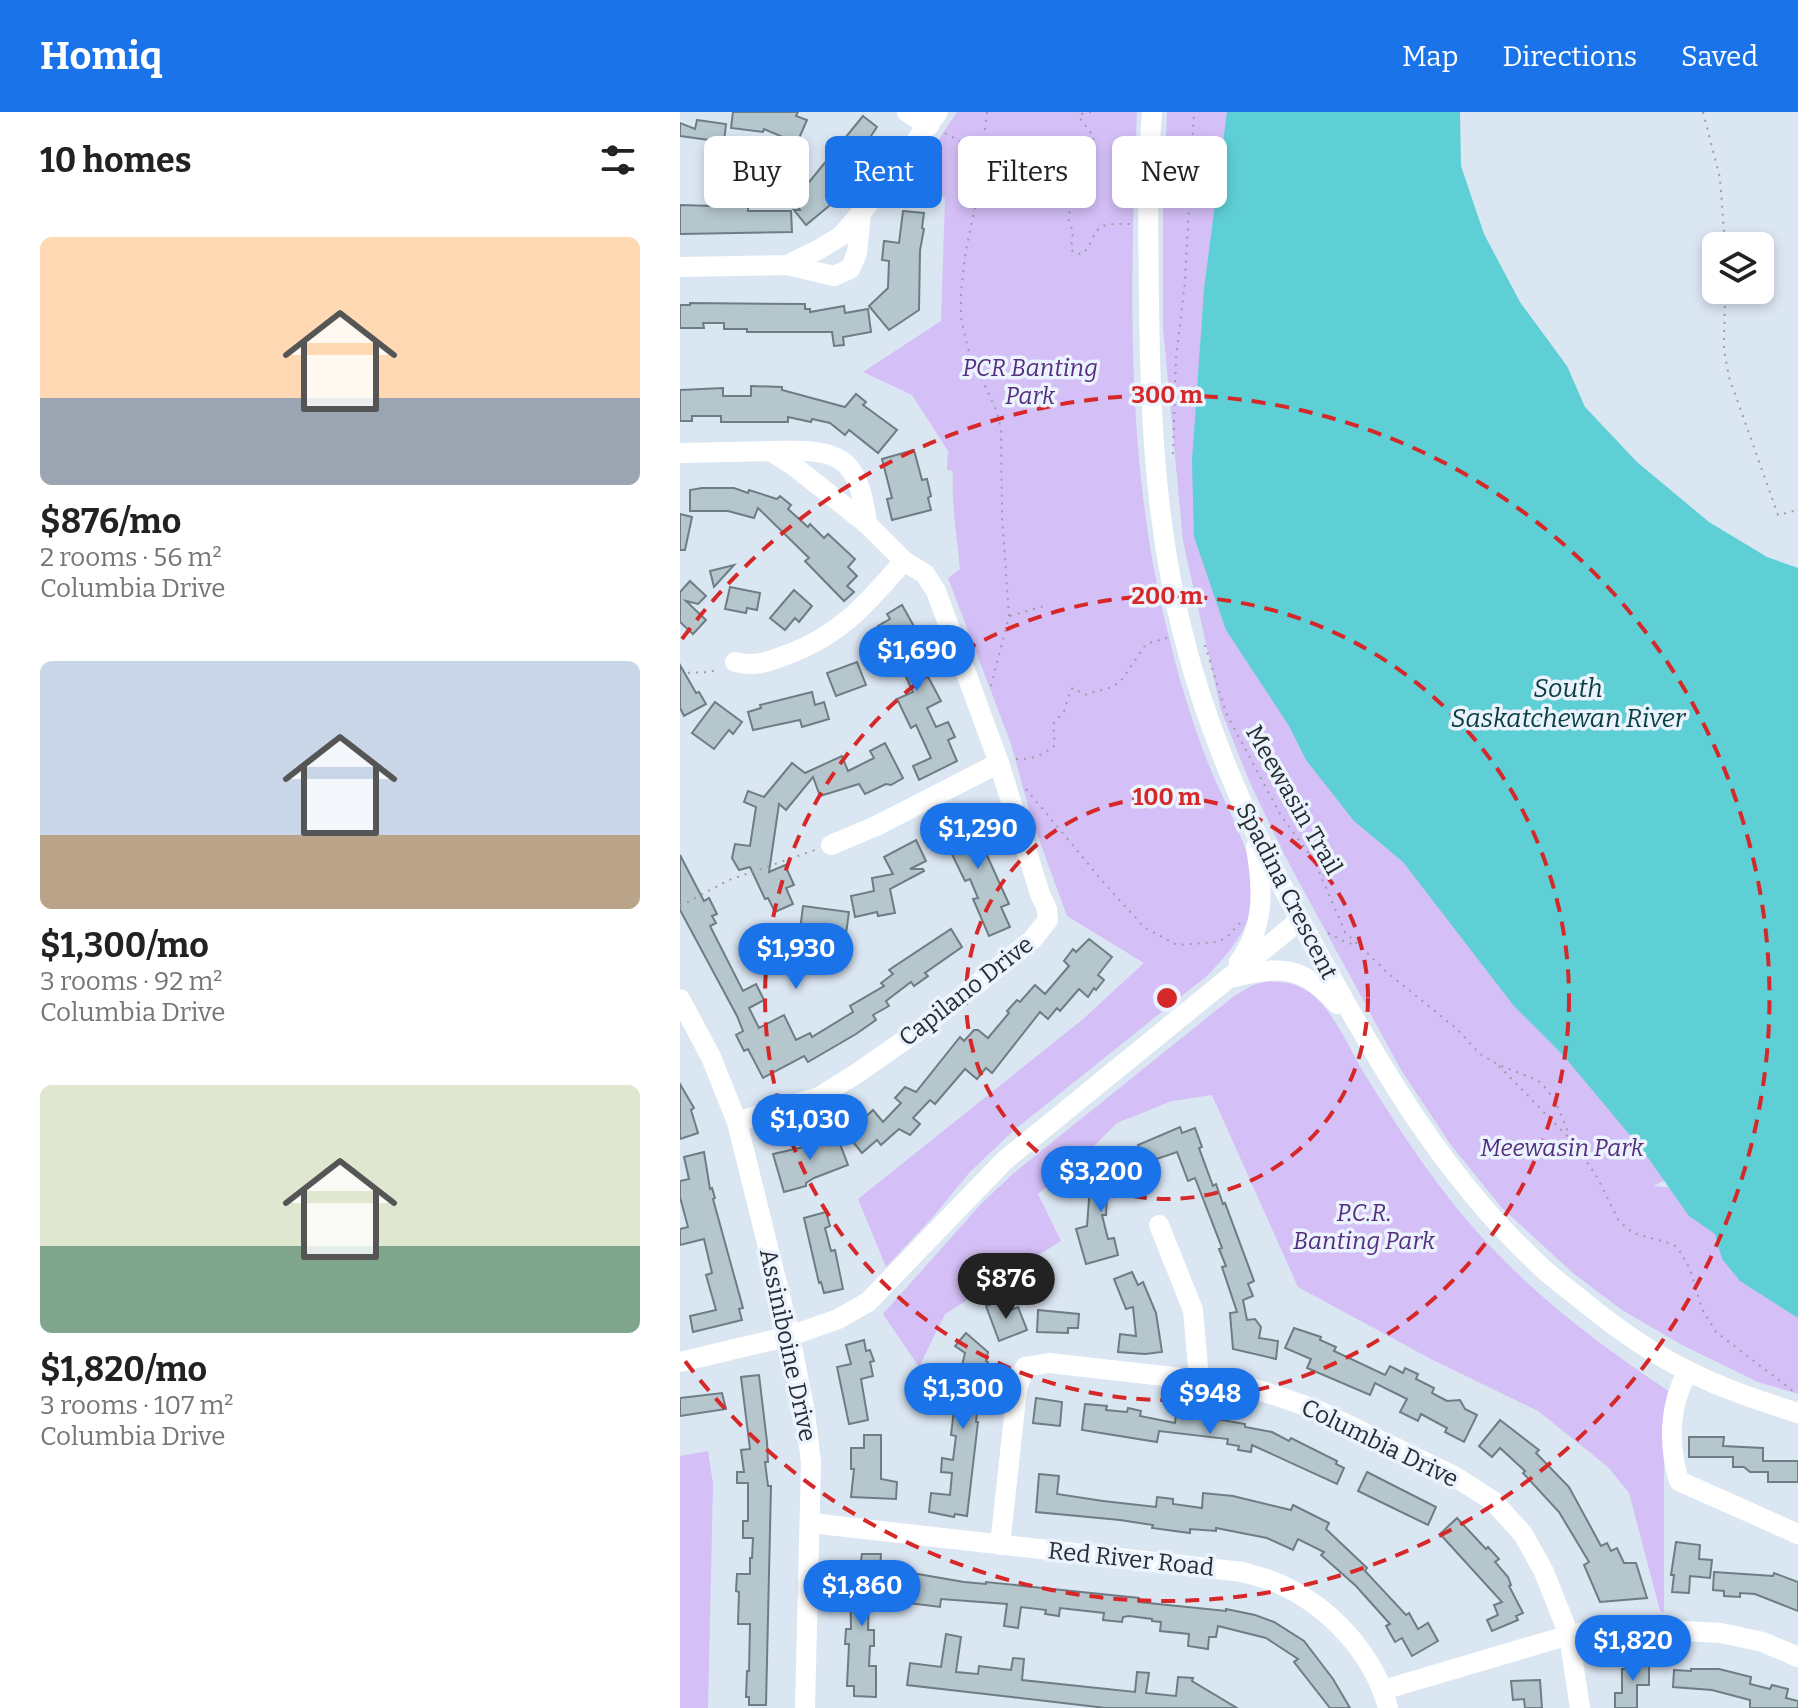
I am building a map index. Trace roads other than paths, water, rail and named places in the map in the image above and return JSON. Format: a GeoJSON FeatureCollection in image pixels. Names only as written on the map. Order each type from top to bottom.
{"type":"FeatureCollection","features":[{"type":"Feature","properties":{"kind":"street"},"geometry":{"type":"LineString","coordinates":[[787,265],[841,236],[934,119],[907,112]]}},
{"type":"Feature","properties":{"kind":"street","name":"Spadina Crescent"},"geometry":{"type":"LineString","coordinates":[[1152,112],[1148,223],[1149,351],[1156,464],[1170,576],[1183,634],[1212,730],[1253,828],[1311,942],[1387,1077],[1429,1141],[1476,1200],[1537,1264],[1607,1320],[1688,1371],[1798,1413]]}},
{"type":"Feature","properties":{"kind":"street"},"geometry":{"type":"LineString","coordinates":[[680,267],[787,265],[834,276],[850,269],[857,253],[861,213]]}},
{"type":"Feature","properties":{"kind":"street"},"geometry":{"type":"LineString","coordinates":[[680,453],[809,450],[835,456],[852,469],[863,492],[867,524]]}},
{"type":"Feature","properties":{"kind":"street","name":"Capilano Drive"},"geometry":{"type":"LineString","coordinates":[[737,1122],[819,1097],[856,1074],[922,1028],[1041,931],[1048,920],[999,763],[936,591],[925,574],[904,561],[867,524],[771,451]]}},
{"type":"Feature","properties":{"kind":"street"},"geometry":{"type":"LineString","coordinates":[[735,662],[756,666],[814,644],[863,608],[904,561]]}},
{"type":"Feature","properties":{"kind":"street"},"geometry":{"type":"LineString","coordinates":[[831,845],[876,826],[999,763]]}},
{"type":"Feature","properties":{"kind":"street"},"geometry":{"type":"LineString","coordinates":[[1227,979],[1247,951],[1260,915],[1260,873],[1253,828]]}},
{"type":"Feature","properties":{"kind":"street"},"geometry":{"type":"LineString","coordinates":[[680,1362],[790,1336],[838,1319],[868,1302],[1005,1160],[1300,920]]}},
{"type":"Feature","properties":{"kind":"street"},"geometry":{"type":"LineString","coordinates":[[1227,979],[1268,969],[1299,973],[1321,986],[1360,1030]]}},
{"type":"Feature","properties":{"kind":"street","name":"Assiniboine Drive"},"geometry":{"type":"LineString","coordinates":[[680,999],[711,1057],[737,1122],[790,1336],[805,1413],[811,1462],[805,1708]]}},
{"type":"Feature","properties":{"kind":"street"},"geometry":{"type":"LineString","coordinates":[[1159,1225],[1193,1310],[1199,1379]]}},
{"type":"Feature","properties":{"kind":"street","name":"Columbia Drive"},"geometry":{"type":"LineString","coordinates":[[1000,1545],[1017,1389],[1025,1367],[1049,1363],[1244,1385],[1315,1409],[1454,1476],[1493,1501],[1523,1534],[1544,1572],[1569,1635],[1580,1708]]}},
{"type":"Feature","properties":{"kind":"street"},"geometry":{"type":"LineString","coordinates":[[1688,1371],[1677,1389],[1672,1422],[1671,1456],[1679,1481],[1798,1534]]}},
{"type":"Feature","properties":{"kind":"street","name":"Red River Road"},"geometry":{"type":"LineString","coordinates":[[811,1523],[1242,1572],[1278,1583],[1310,1601],[1339,1625],[1373,1668],[1386,1699]]}},
{"type":"Feature","properties":{"kind":"street"},"geometry":{"type":"LineString","coordinates":[[1386,1699],[1569,1635],[1611,1627],[1721,1633],[1763,1642],[1798,1657]]}},
{"type":"Feature","properties":{"kind":"water","name":"South Saskatchewan River"},"geometry":{"type":"Polygon","coordinates":[[[1227,112],[1460,112],[1461,166],[1484,234],[1520,302],[1567,366],[1585,407],[1637,462],[1709,522],[1767,557],[1798,568],[1798,1318],[1740,1281],[1722,1259],[1715,1234],[1689,1216],[1644,1152],[1563,1055],[1514,1006],[1403,862],[1354,821],[1306,760],[1289,726],[1226,630],[1194,537],[1192,461],[1204,289],[1215,208],[1227,208],[1227,136],[1224,136],[1227,112]]]}},
{"type":"Feature","properties":{"kind":"park label","name":"PCR Banting Park"},"geometry":{"type":"Point","coordinates":[1030,382]}},
{"type":"Feature","properties":{"kind":"park label","name":"Meewasin Park"},"geometry":{"type":"Point","coordinates":[1562,1148]}},
{"type":"Feature","properties":{"kind":"park label","name":"P.C.R. Banting Park"},"geometry":{"type":"Point","coordinates":[1364,1227]}}]}
